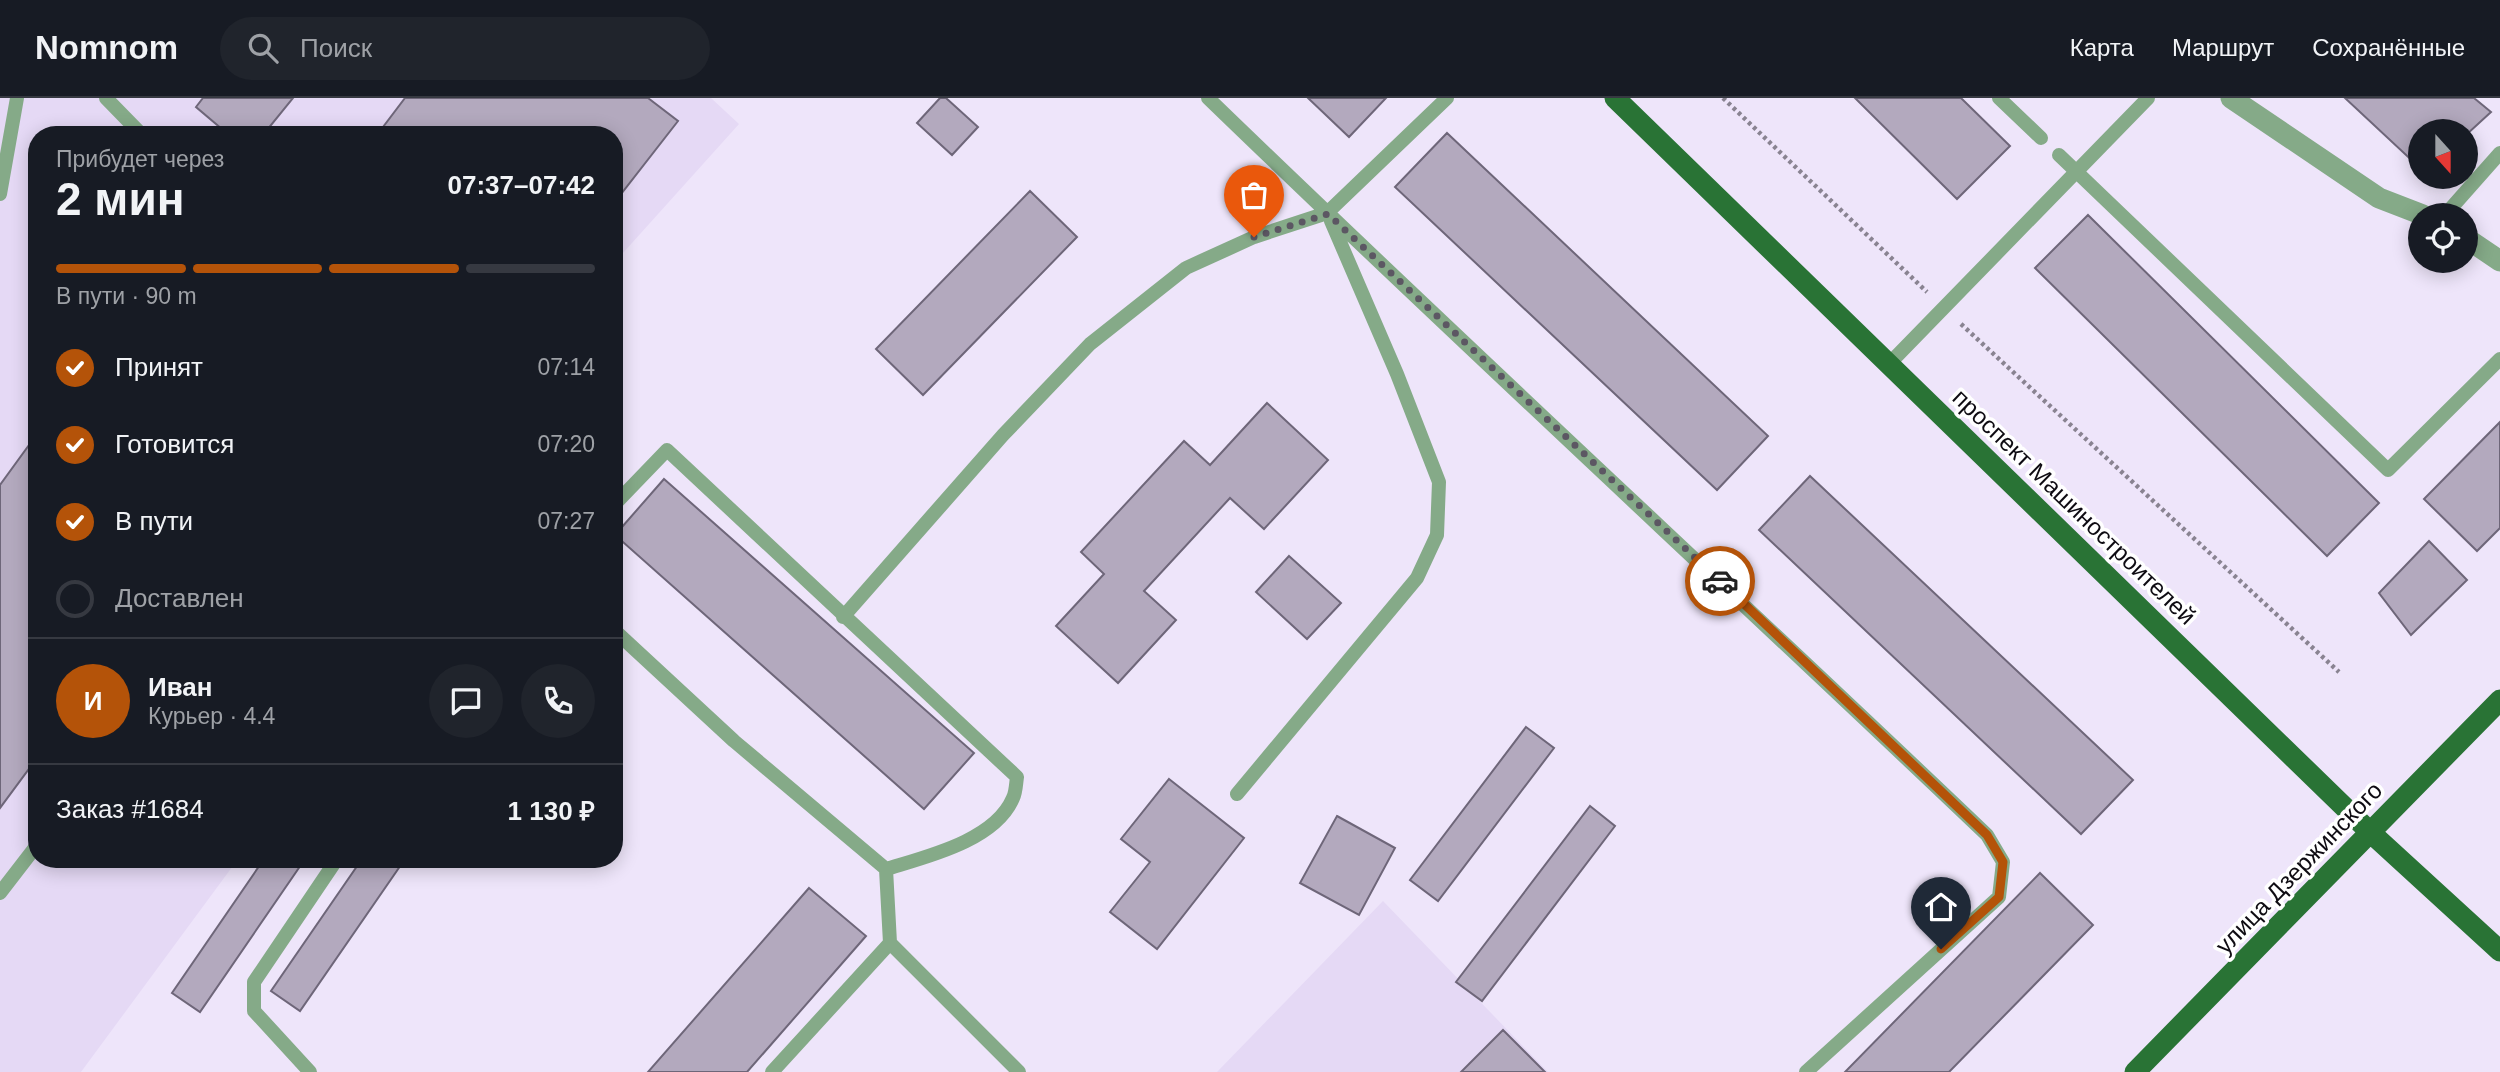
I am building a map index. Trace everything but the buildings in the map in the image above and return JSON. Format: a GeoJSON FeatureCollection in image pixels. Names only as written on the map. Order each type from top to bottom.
{"type":"FeatureCollection","features":[{"type":"Feature","properties":{"kind":"main road","name":"проспект Машиностроителей"},"geometry":{"type":"LineString","coordinates":[[1615,98],[2370,832],[2500,951]]}},
{"type":"Feature","properties":{"kind":"main road","name":"улица Дзержинского"},"geometry":{"type":"LineString","coordinates":[[2136,1072],[2500,700]]}},
{"type":"Feature","properties":{"kind":"street"},"geometry":{"type":"LineString","coordinates":[[2231,98],[2379,198],[2408,209]]}},
{"type":"Feature","properties":{"kind":"street"},"geometry":{"type":"LineString","coordinates":[[2478,246],[2500,261]]}},
{"type":"Feature","properties":{"kind":"lane"},"geometry":{"type":"LineString","coordinates":[[0,194],[17,98]]}},
{"type":"Feature","properties":{"kind":"lane"},"geometry":{"type":"LineString","coordinates":[[106,98],[133,126]]}},
{"type":"Feature","properties":{"kind":"lane"},"geometry":{"type":"LineString","coordinates":[[1208,98],[1987,835],[2003,862],[1999,897],[1806,1072]]}},
{"type":"Feature","properties":{"kind":"lane"},"geometry":{"type":"LineString","coordinates":[[842,617],[1003,435],[1090,344],[1186,268],[1254,237],[1328,214],[1447,98]]}},
{"type":"Feature","properties":{"kind":"lane"},"geometry":{"type":"LineString","coordinates":[[1999,98],[2041,138]]}},
{"type":"Feature","properties":{"kind":"lane"},"geometry":{"type":"LineString","coordinates":[[1889,364],[2148,98]]}},
{"type":"Feature","properties":{"kind":"lane"},"geometry":{"type":"LineString","coordinates":[[2456,203],[2500,153]]}},
{"type":"Feature","properties":{"kind":"lane"},"geometry":{"type":"LineString","coordinates":[[2059,155],[2388,470],[2500,359]]}},
{"type":"Feature","properties":{"kind":"lane"},"geometry":{"type":"LineString","coordinates":[[1237,794],[1417,578],[1437,535],[1439,482],[1397,374],[1328,214]]}},
{"type":"Feature","properties":{"kind":"lane"},"geometry":{"type":"LineString","coordinates":[[623,496],[667,450],[842,617],[1017,776],[1014,797],[1002,815],[958,847],[886,869]]}},
{"type":"Feature","properties":{"kind":"lane"},"geometry":{"type":"LineString","coordinates":[[623,638],[734,741],[886,869],[890,943],[1019,1072]]}},
{"type":"Feature","properties":{"kind":"lane"},"geometry":{"type":"LineString","coordinates":[[0,893],[28,857]]}},
{"type":"Feature","properties":{"kind":"lane"},"geometry":{"type":"LineString","coordinates":[[310,1072],[254,1011],[254,982],[331,868]]}},
{"type":"Feature","properties":{"kind":"lane"},"geometry":{"type":"LineString","coordinates":[[772,1072],[890,943]]}},
{"type":"Feature","properties":{"kind":"path"},"geometry":{"type":"LineString","coordinates":[[1723,98],[1944,308],[2339,672]]}},
{"type":"Feature","properties":{"kind":"shaded area"},"geometry":{"type":"Polygon","coordinates":[[[0,98],[711,98],[739,124],[623,253],[623,126],[28,126],[28,868],[231,868],[81,1072],[0,1072],[0,98]]]}},
{"type":"Feature","properties":{"kind":"shaded area"},"geometry":{"type":"Polygon","coordinates":[[[1383,901],[1548,1072],[1217,1072],[1383,901]]]}},
{"type":"Feature","properties":{"kind":"way so far"},"geometry":{"type":"LineString","coordinates":[[1254,237],[1328,214],[1720,581]]}},
{"type":"Feature","properties":{"kind":"route"},"geometry":{"type":"LineString","coordinates":[[1720,581],[1987,835],[2003,862],[1999,897],[1941,949]]}}]}
